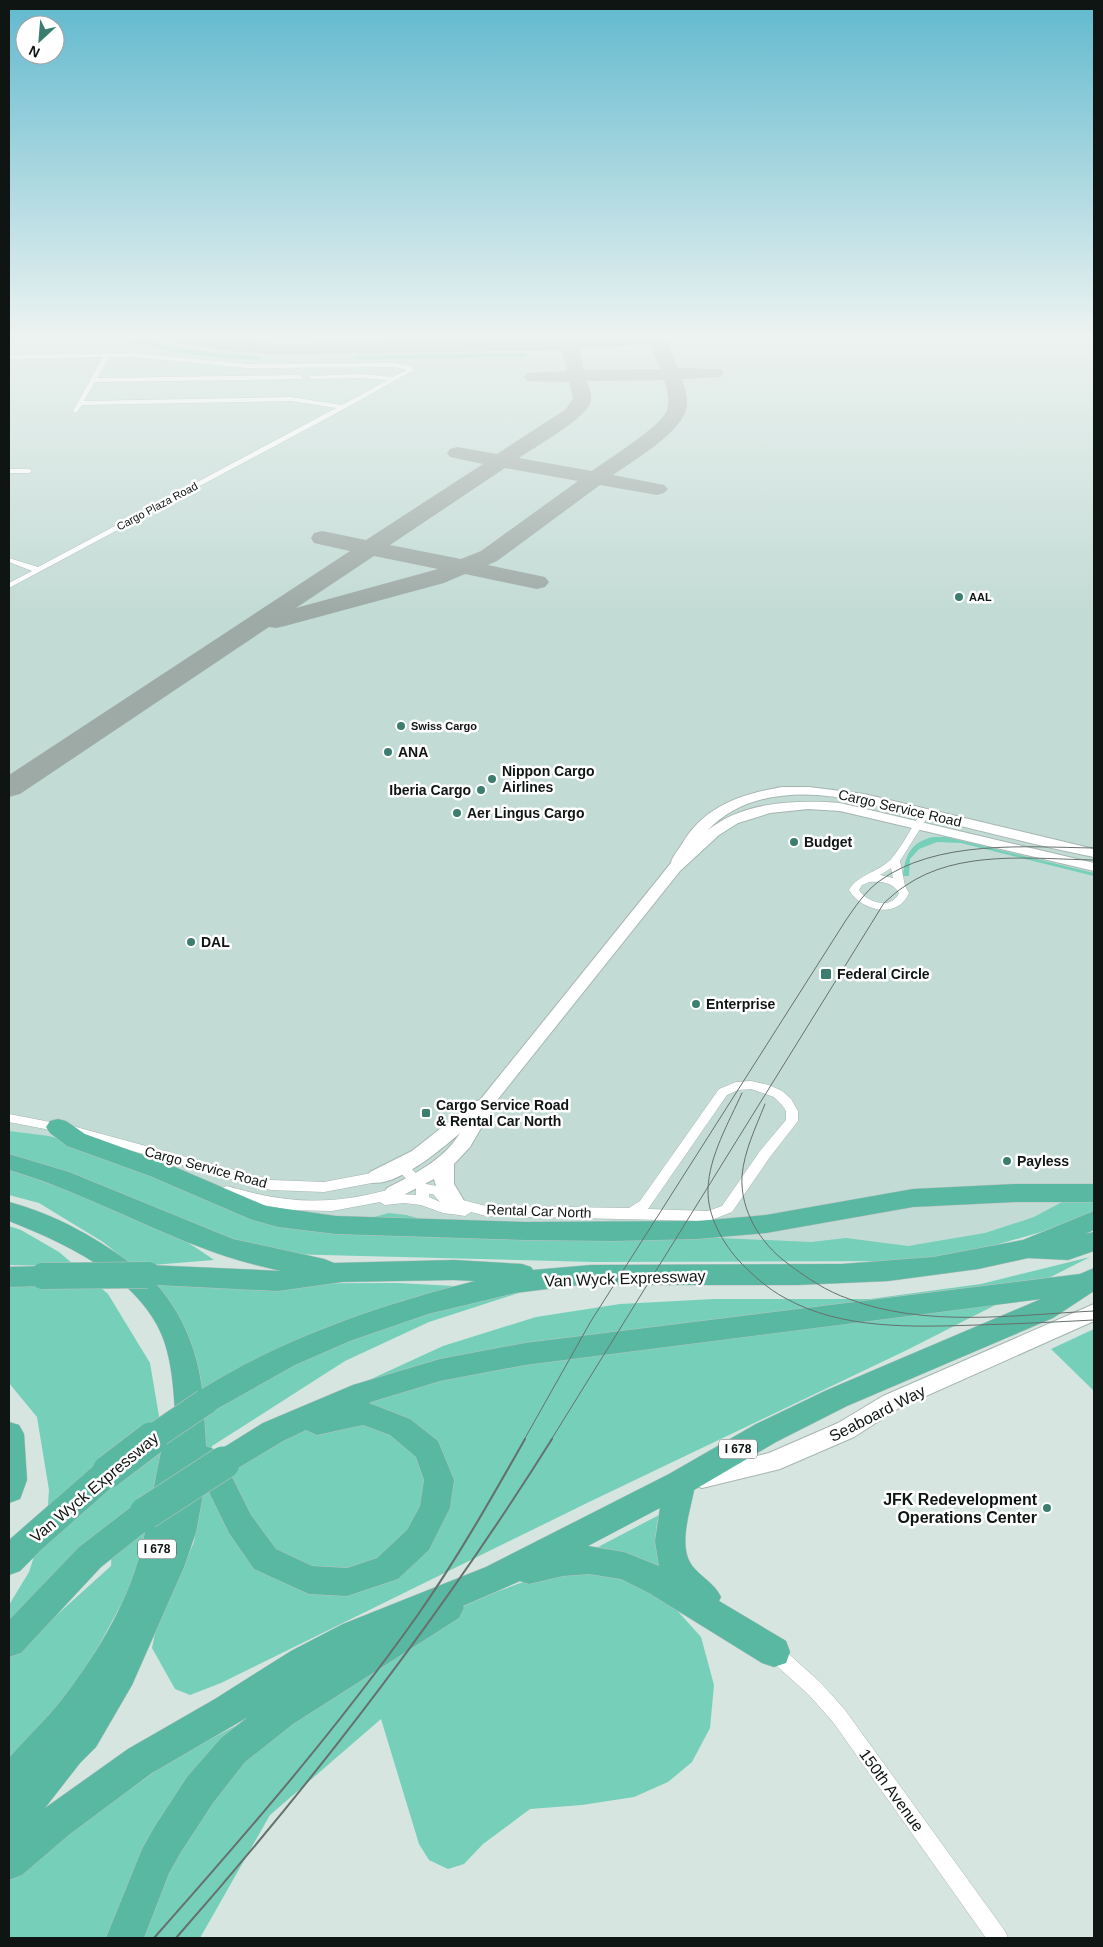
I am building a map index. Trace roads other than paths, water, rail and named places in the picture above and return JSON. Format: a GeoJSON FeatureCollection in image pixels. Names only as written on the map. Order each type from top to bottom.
{"type":"FeatureCollection","features":[{"type":"Feature","properties":{"kind":"highway"},"geometry":{"type":"LineString","coordinates":[[58,1127],[76,1140],[159,1170],[236,1204],[278,1218],[307,1223],[526,1231],[612,1232],[697,1230],[766,1224],[913,1198],[1016,1193],[1094,1193]]}},
{"type":"Feature","properties":{"kind":"highway"},"geometry":{"type":"LineString","coordinates":[[9,1162],[59,1177],[230,1248],[274,1259],[342,1272]]}},
{"type":"Feature","properties":{"kind":"highway"},"geometry":{"type":"LineString","coordinates":[[9,1211],[46,1226],[92,1249],[146,1291],[162,1311],[172,1328],[184,1360],[194,1405],[240,1524],[265,1559],[309,1580],[347,1582],[387,1569],[418,1540],[435,1508],[439,1480],[428,1450],[400,1427],[364,1413],[273,1432]]}},
{"type":"Feature","properties":{"kind":"highway"},"geometry":{"type":"LineString","coordinates":[[1027,1249],[1094,1220]]}},
{"type":"Feature","properties":{"kind":"highway","name":"Van Wyck Expressway"},"geometry":{"type":"LineString","coordinates":[[9,1561],[30,1540],[109,1471],[194,1405],[273,1361],[320,1340],[374,1320],[468,1293],[567,1276],[862,1272],[922,1268],[974,1261],[1027,1249],[1070,1250],[1094,1241]]}},
{"type":"Feature","properties":{"kind":"highway"},"geometry":{"type":"LineString","coordinates":[[9,1276],[148,1275],[278,1281],[342,1272],[454,1270],[567,1276]]}},
{"type":"Feature","properties":{"kind":"highway"},"geometry":{"type":"LineString","coordinates":[[9,1642],[90,1557],[146,1513],[273,1432],[363,1394],[440,1370],[525,1354],[1091,1284]]}},
{"type":"Feature","properties":{"kind":"highway","name":"I 678"},"geometry":{"type":"LineString","coordinates":[[9,1862],[57,1821],[140,1762],[227,1711],[303,1662],[355,1635],[497,1577],[680,1483],[766,1434],[837,1398],[1043,1312],[1091,1284]]}},
{"type":"Feature","properties":{"kind":"highway"},"geometry":{"type":"LineString","coordinates":[[9,1825],[69,1750],[84,1735],[115,1683],[157,1594],[175,1547],[188,1498],[192,1467],[194,1405]]}},
{"type":"Feature","properties":{"kind":"highway","name":"Van Wyck Expressway"},"geometry":{"type":"LineString","coordinates":[[9,1784],[84,1698],[126,1630],[147,1582],[194,1405]]}},
{"type":"Feature","properties":{"kind":"highway"},"geometry":{"type":"LineString","coordinates":[[9,1434],[12,1480],[9,1490]]}},
{"type":"Feature","properties":{"kind":"highway"},"geometry":{"type":"LineString","coordinates":[[680,1483],[670,1545],[671,1555],[678,1573],[684,1581],[774,1652]]}},
{"type":"Feature","properties":{"kind":"highway"},"geometry":{"type":"LineString","coordinates":[[125,1938],[152,1870],[164,1847],[200,1790],[233,1750],[281,1712],[497,1577],[569,1560],[596,1560],[615,1563],[651,1577],[774,1652]]}},
{"type":"Feature","properties":{"kind":"street","name":"Cargo Plaza Road"},"geometry":{"type":"LineString","coordinates":[[9,586],[301,430]]}},
{"type":"Feature","properties":{"kind":"street"},"geometry":{"type":"LineString","coordinates":[[9,472],[29,471]]}},
{"type":"Feature","properties":{"kind":"street"},"geometry":{"type":"LineString","coordinates":[[9,560],[38,570]]}},
{"type":"Feature","properties":{"kind":"street","name":"Cargo Service Road"},"geometry":{"type":"LineString","coordinates":[[133,1147],[159,1163],[222,1189],[276,1204],[310,1206],[371,1202],[394,1193],[420,1190],[463,1143],[491,1096],[675,868],[720,828],[741,817],[774,808],[808,805],[835,807],[922,819],[1094,854]]}},
{"type":"Feature","properties":{"kind":"street"},"geometry":{"type":"LineString","coordinates":[[895,862],[904,897],[898,903],[884,906],[871,905],[861,900],[854,893],[855,886],[895,862],[922,819]]}},
{"type":"Feature","properties":{"kind":"street","name":"Cargo Service Road"},"geometry":{"type":"LineString","coordinates":[[922,819],[1094,867]]}},
{"type":"Feature","properties":{"kind":"street"},"geometry":{"type":"LineString","coordinates":[[866,879],[887,880],[900,886]]}},
{"type":"Feature","properties":{"kind":"street","name":"Rental Car North"},"geometry":{"type":"LineString","coordinates":[[402,1167],[420,1190],[437,1190],[446,1200],[486,1211],[709,1216],[727,1208],[765,1154],[792,1120],[792,1111],[787,1102],[778,1094],[765,1088],[751,1085],[736,1086],[723,1092],[644,1204],[631,1213]]}},
{"type":"Feature","properties":{"kind":"street","name":"Cargo Service Road"},"geometry":{"type":"LineString","coordinates":[[9,1118],[58,1127],[271,1185],[324,1187],[376,1177],[402,1167],[434,1146],[491,1096]]}},
{"type":"Feature","properties":{"kind":"street"},"geometry":{"type":"LineString","coordinates":[[445,1162],[442,1175],[444,1185],[456,1204]]}},
{"type":"Feature","properties":{"kind":"street"},"geometry":{"type":"LineString","coordinates":[[371,1202],[404,1198],[420,1190],[448,1210],[486,1211]]}},
{"type":"Feature","properties":{"kind":"street","name":"Seaboard Way"},"geometry":{"type":"LineString","coordinates":[[680,1483],[772,1462],[846,1430],[891,1402],[1094,1312]]}},
{"type":"Feature","properties":{"kind":"street","name":"150th Avenue"},"geometry":{"type":"LineString","coordinates":[[774,1652],[815,1689],[839,1716],[998,1938]]}},
{"type":"Feature","properties":{"kind":"tram line"},"geometry":{"type":"LineString","coordinates":[[524,1440],[591,1321],[846,920],[869,890],[901,868],[927,858],[954,852],[982,848],[1011,847],[1094,848]]}},
{"type":"Feature","properties":{"kind":"tram line"},"geometry":{"type":"LineString","coordinates":[[708,1186],[884,903],[902,888],[926,874],[948,866],[972,861],[1021,858],[1094,860]]}},
{"type":"Feature","properties":{"kind":"tram line"},"geometry":{"type":"LineString","coordinates":[[708,1186],[712,1164],[720,1140],[742,1093]]}},
{"type":"Feature","properties":{"kind":"tram line"},"geometry":{"type":"LineString","coordinates":[[765,1104],[745,1157],[742,1176],[744,1201],[754,1225],[768,1246],[787,1263],[817,1284],[849,1299],[878,1308],[939,1317],[1002,1317],[1094,1311]]}},
{"type":"Feature","properties":{"kind":"tram line"},"geometry":{"type":"LineString","coordinates":[[551,1440],[708,1186]]}},
{"type":"Feature","properties":{"kind":"tram line"},"geometry":{"type":"LineString","coordinates":[[708,1186],[710,1209],[717,1229],[741,1263],[767,1286],[785,1298],[830,1316],[854,1321],[904,1326],[1021,1324],[1094,1320]]}},
{"type":"Feature","properties":{"kind":"tram line"},"geometry":{"type":"LineString","coordinates":[[154,1938],[290,1780],[387,1658],[446,1573],[525,1439]]}},
{"type":"Feature","properties":{"kind":"tram line"},"geometry":{"type":"LineString","coordinates":[[176,1938],[277,1819],[374,1696],[466,1570],[552,1439]]}},
{"type":"Feature","properties":{"kind":"place","name":"AAL"},"geometry":{"type":"Point","coordinates":[959,597]}},
{"type":"Feature","properties":{"kind":"place","name":"Swiss Cargo"},"geometry":{"type":"Point","coordinates":[401,726]}},
{"type":"Feature","properties":{"kind":"place","name":"ANA"},"geometry":{"type":"Point","coordinates":[388,752]}},
{"type":"Feature","properties":{"kind":"place","name":"Nippon Cargo Airlines"},"geometry":{"type":"Point","coordinates":[492,779]}},
{"type":"Feature","properties":{"kind":"place","name":"Iberia Cargo"},"geometry":{"type":"Point","coordinates":[481,790]}},
{"type":"Feature","properties":{"kind":"place","name":"Aer Lingus Cargo"},"geometry":{"type":"Point","coordinates":[457,813]}},
{"type":"Feature","properties":{"kind":"place","name":"Budget"},"geometry":{"type":"Point","coordinates":[794,842]}},
{"type":"Feature","properties":{"kind":"place","name":"DAL"},"geometry":{"type":"Point","coordinates":[191,942]}},
{"type":"Feature","properties":{"kind":"place","name":"Federal Circle"},"geometry":{"type":"Point","coordinates":[826,974]}},
{"type":"Feature","properties":{"kind":"place","name":"Enterprise"},"geometry":{"type":"Point","coordinates":[696,1004]}},
{"type":"Feature","properties":{"kind":"place","name":"Cargo Service Road & Rental Car North"},"geometry":{"type":"Point","coordinates":[426,1113]}},
{"type":"Feature","properties":{"kind":"place","name":"Payless"},"geometry":{"type":"Point","coordinates":[1007,1161]}},
{"type":"Feature","properties":{"kind":"place","name":"JFK Redevelopment Operations Center"},"geometry":{"type":"Point","coordinates":[1047,1508]}}]}
